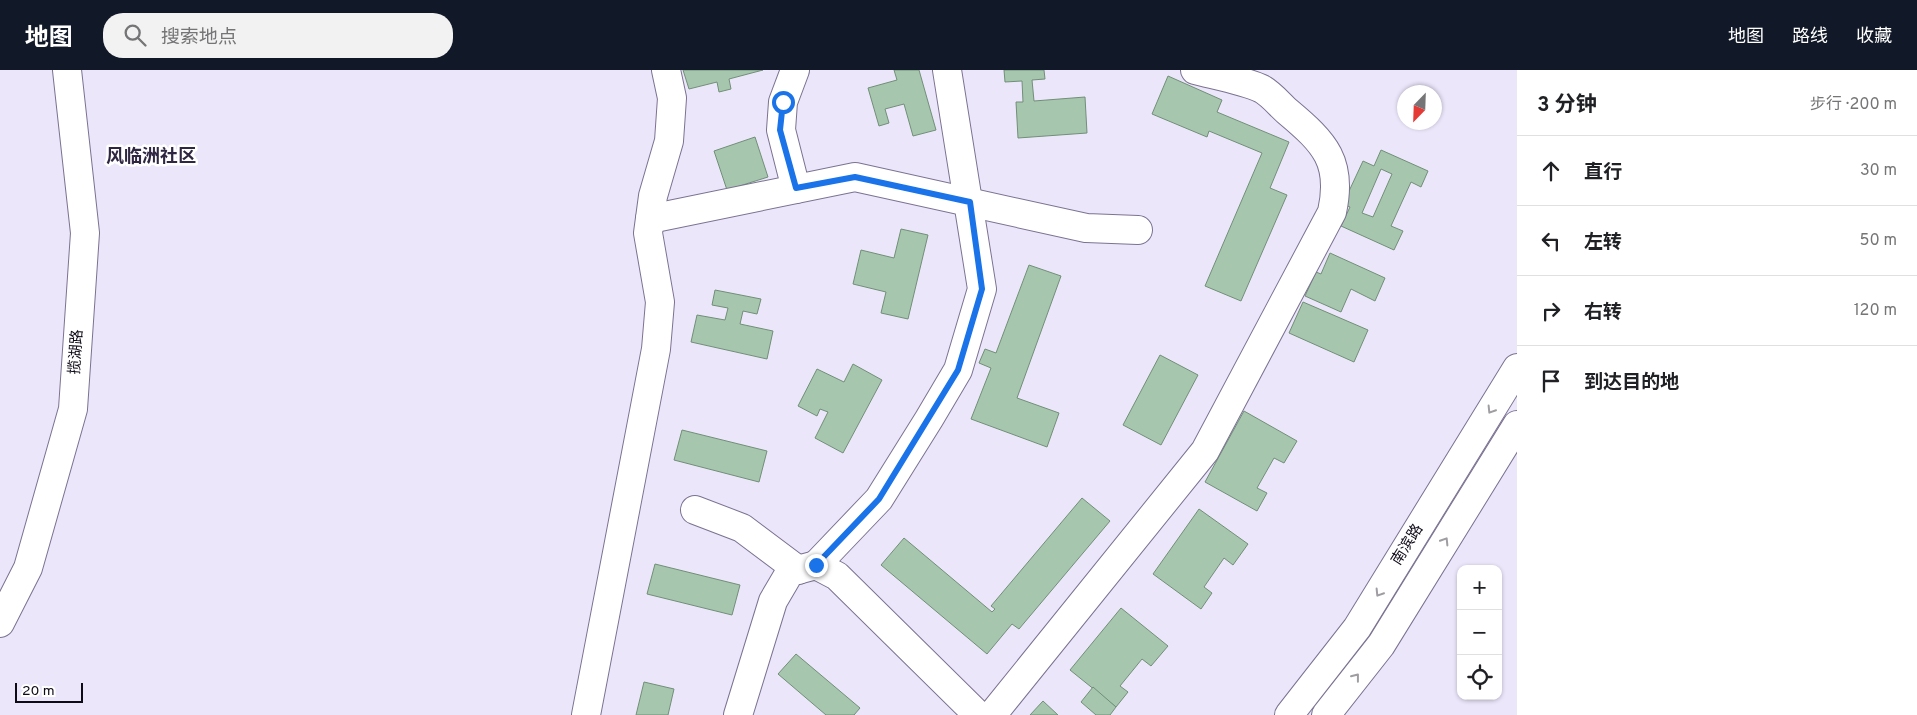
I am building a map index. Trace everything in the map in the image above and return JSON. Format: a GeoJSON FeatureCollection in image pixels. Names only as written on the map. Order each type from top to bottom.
{"type":"FeatureCollection","features":[{"type":"Feature","properties":{"kind":"street","name":"揽湖路"},"geometry":{"type":"LineString","coordinates":[[0,623],[28,568],[73,409],[85,233],[67,70]]}},
{"type":"Feature","properties":{"kind":"street"},"geometry":{"type":"LineString","coordinates":[[586,715],[656,350],[660,302],[648,233],[653,196],[669,140],[672,98],[666,70]]}},
{"type":"Feature","properties":{"kind":"street"},"geometry":{"type":"LineString","coordinates":[[795,70],[783,102],[780,130],[796,188]]}},
{"type":"Feature","properties":{"kind":"street"},"geometry":{"type":"LineString","coordinates":[[738,715],[774,601],[790,572],[807,568],[879,499],[958,370],[982,289],[970,202],[947,70]]}},
{"type":"Feature","properties":{"kind":"street"},"geometry":{"type":"LineString","coordinates":[[992,715],[1205,451],[1332,212],[1337,190],[1334,171],[1327,150],[1306,126],[1262,89],[1195,70]]}},
{"type":"Feature","properties":{"kind":"street"},"geometry":{"type":"LineString","coordinates":[[650,218],[855,177],[1086,228],[1138,230]]}},
{"type":"Feature","properties":{"kind":"street","name":"南滨路"},"geometry":{"type":"LineString","coordinates":[[1289,715],[1357,628],[1517,368]]}},
{"type":"Feature","properties":{"kind":"street","name":"南滨路"},"geometry":{"type":"LineString","coordinates":[[1326,715],[1381,645],[1517,425]]}},
{"type":"Feature","properties":{"kind":"street"},"geometry":{"type":"LineString","coordinates":[[695,510],[742,528],[807,568],[837,576],[978,715]]}},
{"type":"Feature","properties":{"kind":"building"},"geometry":{"type":"Polygon","coordinates":[[[683,70],[763,70],[729,79],[731,89],[719,92],[717,82],[689,89],[683,70]]]}},
{"type":"Feature","properties":{"kind":"building"},"geometry":{"type":"Polygon","coordinates":[[[894,70],[919,70],[936,130],[913,136],[904,104],[885,109],[889,123],[879,126],[868,88],[897,80],[894,70]]]}},
{"type":"Feature","properties":{"kind":"building"},"geometry":{"type":"Polygon","coordinates":[[[1004,70],[1044,70],[1045,79],[1032,80],[1034,101],[1085,97],[1087,133],[1018,138],[1016,102],[1023,102],[1022,81],[1005,82],[1004,70]]]}},
{"type":"Feature","properties":{"kind":"building"},"geometry":{"type":"Polygon","coordinates":[[[1168,76],[1222,100],[1217,112],[1289,142],[1270,188],[1287,195],[1241,301],[1205,286],[1262,153],[1209,131],[1207,137],[1152,114],[1168,76]]]}},
{"type":"Feature","properties":{"kind":"building"},"geometry":{"type":"Polygon","coordinates":[[[755,137],[768,177],[727,190],[714,151],[755,137]]]}},
{"type":"Feature","properties":{"kind":"building"},"geometry":{"type":"Polygon","coordinates":[[[1381,150],[1428,171],[1421,187],[1411,182],[1391,226],[1403,231],[1394,250],[1341,226],[1350,207],[1343,204],[1363,161],[1374,166],[1381,150]],[[1381,169],[1362,213],[1373,217],[1392,174],[1381,169]]]}},
{"type":"Feature","properties":{"kind":"building"},"geometry":{"type":"Polygon","coordinates":[[[901,229],[928,235],[908,319],[881,313],[886,292],[853,284],[861,250],[894,258],[901,229]]]}},
{"type":"Feature","properties":{"kind":"building"},"geometry":{"type":"Polygon","coordinates":[[[1330,253],[1385,278],[1375,301],[1351,289],[1341,312],[1305,296],[1316,272],[1321,274],[1330,253]]]}},
{"type":"Feature","properties":{"kind":"building"},"geometry":{"type":"Polygon","coordinates":[[[1029,265],[1061,276],[1017,398],[1059,413],[1047,447],[971,419],[991,368],[979,363],[985,349],[996,353],[1029,265]]]}},
{"type":"Feature","properties":{"kind":"building"},"geometry":{"type":"Polygon","coordinates":[[[715,290],[761,299],[757,314],[743,311],[740,324],[773,331],[767,359],[691,342],[697,315],[725,320],[728,308],[712,305],[715,290]]]}},
{"type":"Feature","properties":{"kind":"building"},"geometry":{"type":"Polygon","coordinates":[[[1303,302],[1368,330],[1354,362],[1289,333],[1303,302]]]}},
{"type":"Feature","properties":{"kind":"building"},"geometry":{"type":"Polygon","coordinates":[[[1160,355],[1198,375],[1161,445],[1123,425],[1160,355]]]}},
{"type":"Feature","properties":{"kind":"building"},"geometry":{"type":"Polygon","coordinates":[[[853,364],[882,380],[843,453],[815,438],[828,412],[820,409],[817,416],[798,406],[817,369],[844,382],[853,364]]]}},
{"type":"Feature","properties":{"kind":"building"},"geometry":{"type":"Polygon","coordinates":[[[1244,411],[1297,441],[1284,463],[1274,458],[1257,488],[1267,493],[1257,511],[1205,482],[1244,411]]]}},
{"type":"Feature","properties":{"kind":"building"},"geometry":{"type":"Polygon","coordinates":[[[682,430],[767,451],[759,482],[674,460],[682,430]]]}},
{"type":"Feature","properties":{"kind":"building"},"geometry":{"type":"Polygon","coordinates":[[[1082,498],[1110,521],[1019,629],[1012,624],[987,654],[881,565],[904,538],[992,612],[995,609],[991,606],[1082,498]]]}},
{"type":"Feature","properties":{"kind":"building"},"geometry":{"type":"Polygon","coordinates":[[[1199,509],[1248,544],[1233,565],[1224,558],[1204,587],[1212,593],[1201,609],[1153,574],[1199,509]]]}},
{"type":"Feature","properties":{"kind":"building"},"geometry":{"type":"Polygon","coordinates":[[[655,564],[740,585],[732,615],[647,594],[655,564]]]}},
{"type":"Feature","properties":{"kind":"building"},"geometry":{"type":"Polygon","coordinates":[[[1121,608],[1168,646],[1151,666],[1142,659],[1120,686],[1128,692],[1116,707],[1070,670],[1121,608]]]}},
{"type":"Feature","properties":{"kind":"building"},"geometry":{"type":"Polygon","coordinates":[[[796,654],[860,708],[854,715],[826,715],[778,674],[796,654]]]}},
{"type":"Feature","properties":{"kind":"building"},"geometry":{"type":"Polygon","coordinates":[[[644,682],[674,689],[668,715],[636,715],[644,682]]]}},
{"type":"Feature","properties":{"kind":"building"},"geometry":{"type":"Polygon","coordinates":[[[1093,687],[1116,707],[1110,715],[1096,715],[1081,702],[1093,687]]]}},
{"type":"Feature","properties":{"kind":"building"},"geometry":{"type":"Polygon","coordinates":[[[1043,701],[1058,715],[1030,715],[1043,701]]]}},
{"type":"Feature","properties":{"kind":"district","name":"风临洲社区"},"geometry":{"type":"Point","coordinates":[151,157]}},
{"type":"Feature","properties":{"kind":"route"},"geometry":{"type":"LineString","coordinates":[[783,102],[780,130],[796,188],[855,177],[970,202],[982,289],[958,370],[929,419],[879,499],[816,565]]}}]}
